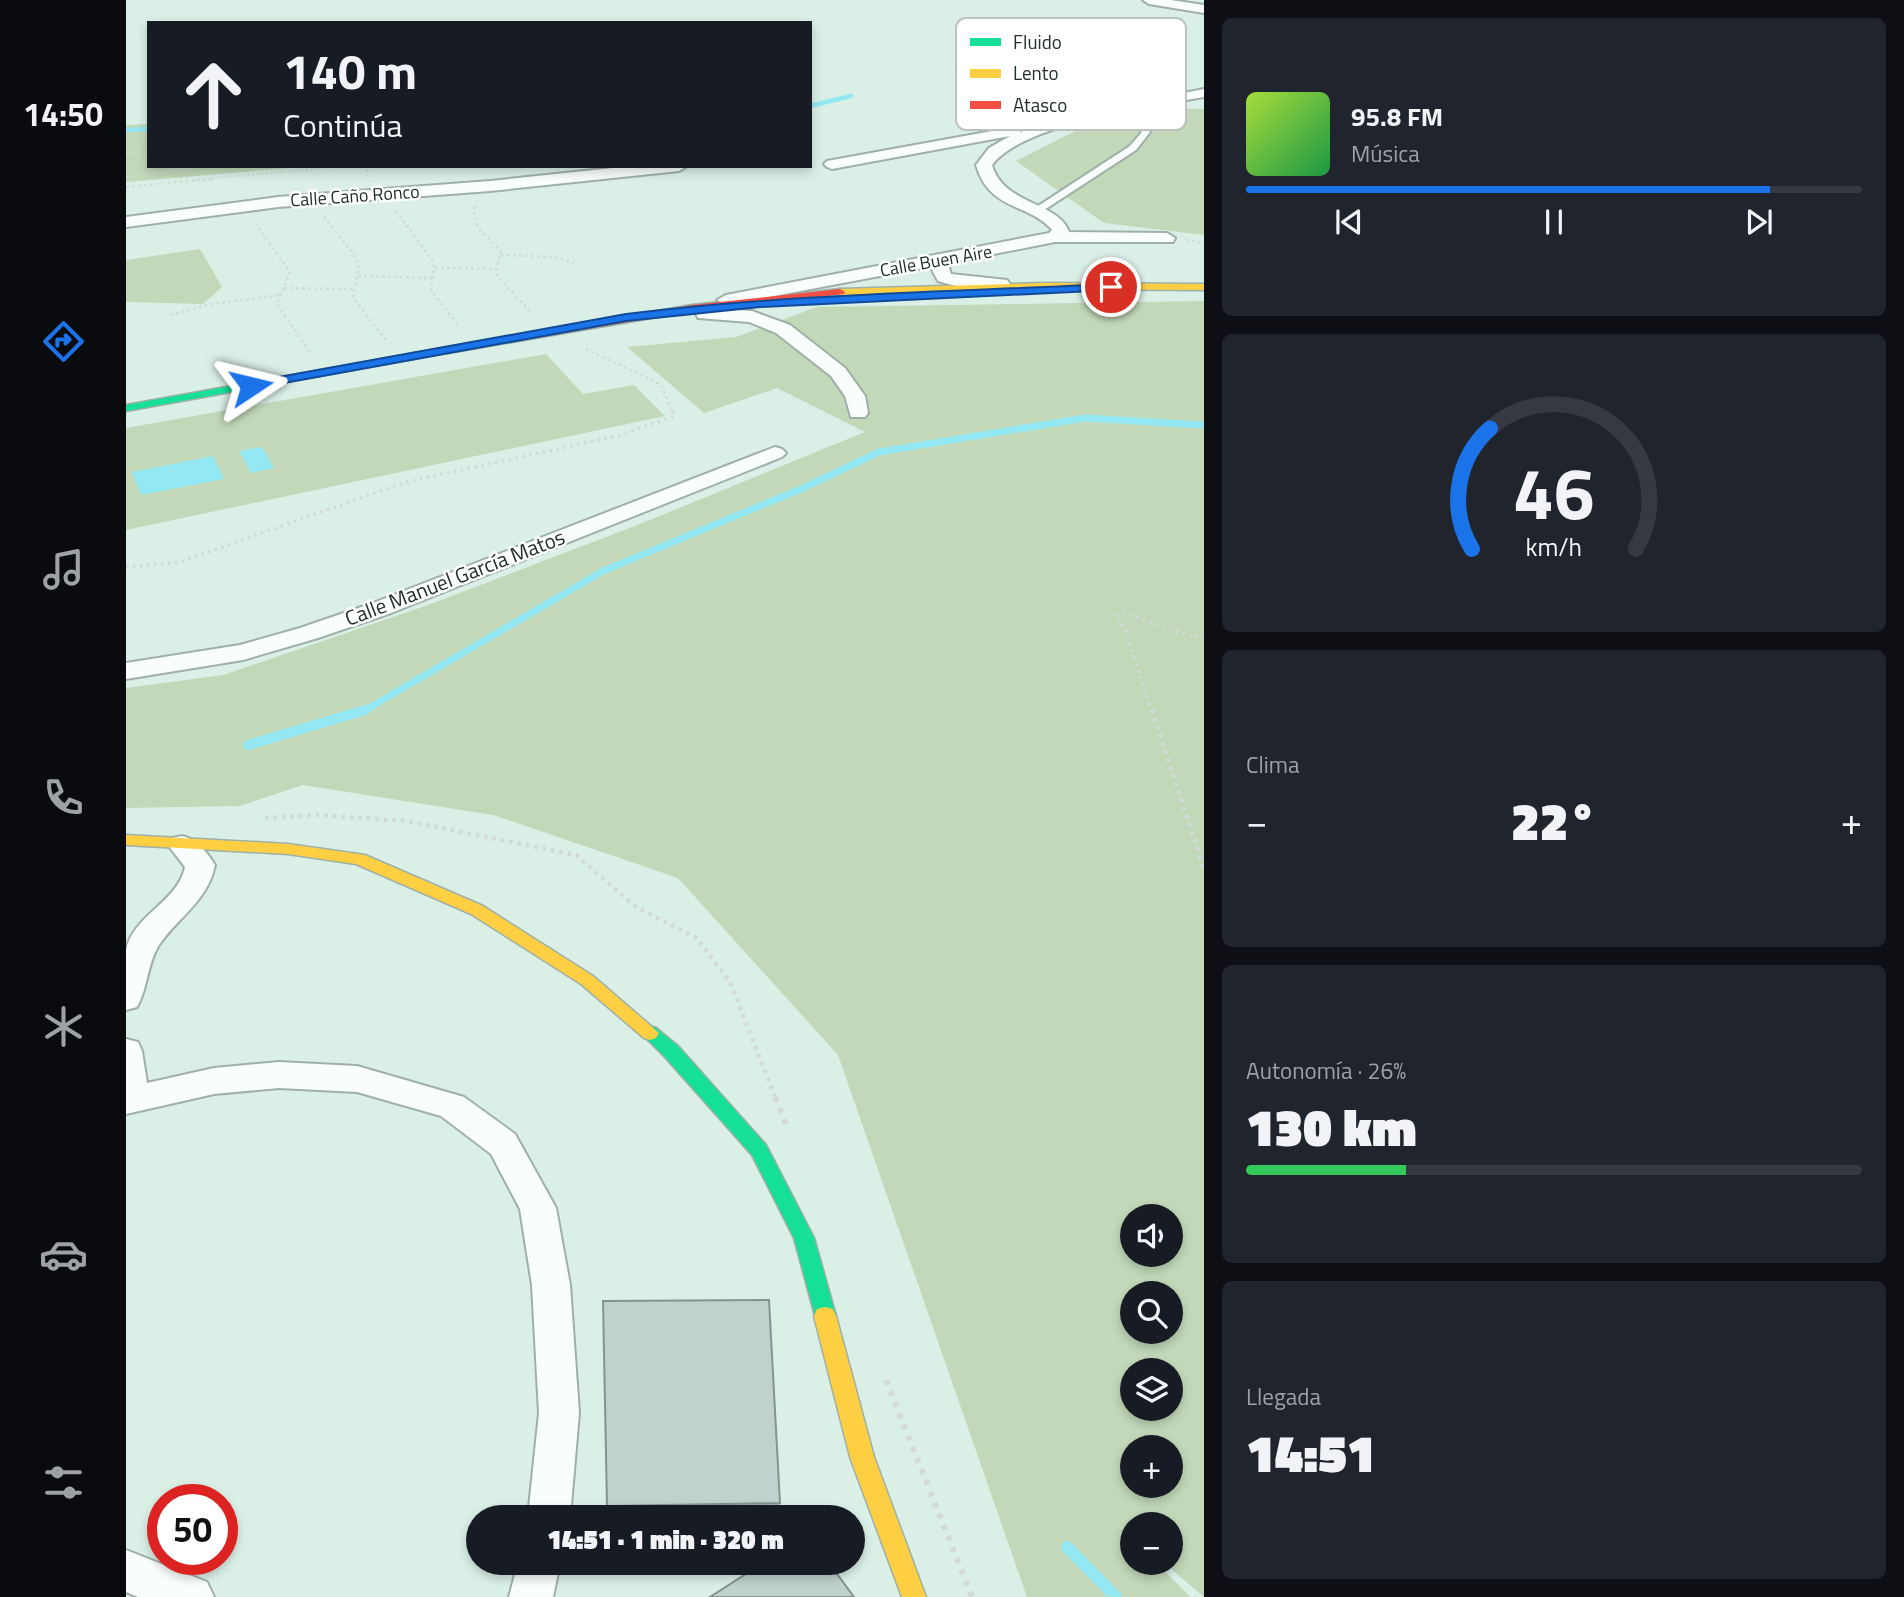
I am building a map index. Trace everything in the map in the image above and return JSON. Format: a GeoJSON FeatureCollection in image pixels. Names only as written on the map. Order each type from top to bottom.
{"type":"FeatureCollection","features":[{"type":"Feature","properties":{"kind":"main road"},"geometry":{"type":"LineString","coordinates":[[126,408],[626,317],[793,295],[1046,286],[1204,287]]}},
{"type":"Feature","properties":{"kind":"main road"},"geometry":{"type":"LineString","coordinates":[[626,317],[760,303],[1131,287]]}},
{"type":"Feature","properties":{"kind":"main road"},"geometry":{"type":"LineString","coordinates":[[126,840],[288,849],[359,859],[477,910],[576,973],[671,1051],[759,1150],[804,1238],[862,1457],[914,1597]]}},
{"type":"Feature","properties":{"kind":"street"},"geometry":{"type":"LineString","coordinates":[[1149,0],[1204,9]]}},
{"type":"Feature","properties":{"kind":"street"},"geometry":{"type":"LineString","coordinates":[[1186,96],[1204,93]]}},
{"type":"Feature","properties":{"kind":"street"},"geometry":{"type":"LineString","coordinates":[[1186,102],[1204,102]]}},
{"type":"Feature","properties":{"kind":"street"},"geometry":{"type":"LineString","coordinates":[[832,164],[836,161],[894,154],[988,130]]}},
{"type":"Feature","properties":{"kind":"street"},"geometry":{"type":"LineString","coordinates":[[1020,130],[1030,134]]}},
{"type":"Feature","properties":{"kind":"street"},"geometry":{"type":"LineString","coordinates":[[815,164],[990,152],[1008,142],[1043,130]]}},
{"type":"Feature","properties":{"kind":"street"},"geometry":{"type":"LineString","coordinates":[[990,152],[984,166],[989,181],[1006,195],[1060,228],[1055,237]]}},
{"type":"Feature","properties":{"kind":"street","name":"Calle Caño Ronco"},"geometry":{"type":"LineString","coordinates":[[126,222],[278,202],[490,186],[658,168]]}},
{"type":"Feature","properties":{"kind":"street","name":"Calle Caño Ronco"},"geometry":{"type":"LineString","coordinates":[[126,229],[390,201],[483,200],[488,193],[509,197],[539,183],[584,175]]}},
{"type":"Feature","properties":{"kind":"street","name":"Calle Buen Aire"},"geometry":{"type":"LineString","coordinates":[[706,305],[1055,237],[1167,238]]}},
{"type":"Feature","properties":{"kind":"street"},"geometry":{"type":"LineString","coordinates":[[895,281],[889,275],[876,272],[860,283],[866,291],[895,281],[946,259]]}},
{"type":"Feature","properties":{"kind":"street"},"geometry":{"type":"LineString","coordinates":[[946,259],[940,268],[944,277],[960,282],[1046,286]]}},
{"type":"Feature","properties":{"kind":"street"},"geometry":{"type":"LineString","coordinates":[[544,332],[706,314],[752,317],[783,329],[838,372],[855,396],[858,413]]}},
{"type":"Feature","properties":{"kind":"street","name":"Calle Manuel García Matos"},"geometry":{"type":"LineString","coordinates":[[126,671],[243,652],[309,633],[382,608],[775,453]]}},
{"type":"Feature","properties":{"kind":"street"},"geometry":{"type":"LineString","coordinates":[[126,999],[133,964],[151,934],[192,890],[199,877],[200,864],[182,845]]}},
{"type":"Feature","properties":{"kind":"street"},"geometry":{"type":"LineString","coordinates":[[126,1051],[129,1101],[214,1081],[279,1075],[356,1079],[452,1106],[503,1144],[538,1208],[551,1285],[559,1413],[550,1505]]}},
{"type":"Feature","properties":{"kind":"street"},"geometry":{"type":"LineString","coordinates":[[126,1571],[192,1597]]}},
{"type":"Feature","properties":{"kind":"street"},"geometry":{"type":"LineString","coordinates":[[531,1597],[536,1575]]}},
{"type":"Feature","properties":{"kind":"lane"},"geometry":{"type":"LineString","coordinates":[[1035,212],[1133,148],[1145,130]]}},
{"type":"Feature","properties":{"kind":"path"},"geometry":{"type":"LineString","coordinates":[[126,153],[147,152]]}},
{"type":"Feature","properties":{"kind":"path"},"geometry":{"type":"LineString","coordinates":[[126,177],[191,168]]}},
{"type":"Feature","properties":{"kind":"path"},"geometry":{"type":"LineString","coordinates":[[126,187],[323,168]]}},
{"type":"Feature","properties":{"kind":"path"},"geometry":{"type":"LineString","coordinates":[[483,200],[472,219],[496,244],[501,255],[498,277],[534,314]]}},
{"type":"Feature","properties":{"kind":"path"},"geometry":{"type":"LineString","coordinates":[[390,201],[435,268],[431,290],[434,297],[460,328]]}},
{"type":"Feature","properties":{"kind":"path"},"geometry":{"type":"LineString","coordinates":[[320,208],[329,225],[357,258],[360,268],[353,298],[387,341]]}},
{"type":"Feature","properties":{"kind":"path"},"geometry":{"type":"LineString","coordinates":[[250,215],[290,272],[277,304],[311,355]]}},
{"type":"Feature","properties":{"kind":"path"},"geometry":{"type":"LineString","coordinates":[[501,255],[558,257],[575,264]]}},
{"type":"Feature","properties":{"kind":"path"},"geometry":{"type":"LineString","coordinates":[[435,268],[497,269]]}},
{"type":"Feature","properties":{"kind":"path"},"geometry":{"type":"LineString","coordinates":[[357,276],[434,278]]}},
{"type":"Feature","properties":{"kind":"path"},"geometry":{"type":"LineString","coordinates":[[284,288],[353,289]]}},
{"type":"Feature","properties":{"kind":"path"},"geometry":{"type":"LineString","coordinates":[[170,315],[207,305],[280,295]]}},
{"type":"Feature","properties":{"kind":"path"},"geometry":{"type":"LineString","coordinates":[[126,567],[180,562],[405,482],[617,436],[675,416],[660,384],[586,349]]}},
{"type":"Feature","properties":{"kind":"path"},"geometry":{"type":"LineString","coordinates":[[1204,635],[1191,636],[1123,613],[1115,616],[1126,631],[1204,869]]}},
{"type":"Feature","properties":{"kind":"path"},"geometry":{"type":"LineString","coordinates":[[1195,840],[1204,839]]}},
{"type":"Feature","properties":{"kind":"green space"},"geometry":{"type":"Polygon","coordinates":[[[1186,109],[1204,109],[1204,235],[1104,223],[1016,161],[1077,130],[1186,130],[1186,109]]]}},
{"type":"Feature","properties":{"kind":"green space"},"geometry":{"type":"Polygon","coordinates":[[[147,124],[147,168],[290,168],[126,182],[126,125],[147,124]]]}},
{"type":"Feature","properties":{"kind":"green space"},"geometry":{"type":"Polygon","coordinates":[[[200,249],[222,287],[203,304],[126,302],[126,260],[200,249]]]}},
{"type":"Feature","properties":{"kind":"green space"},"geometry":{"type":"Polygon","coordinates":[[[1204,301],[1204,1597],[1178,1575],[1183,1575],[1183,1512],[1120,1512],[1120,1575],[1169,1575],[1190,1597],[1027,1597],[838,1055],[678,878],[493,815],[303,785],[240,806],[126,808],[126,688],[223,675],[428,605],[640,524],[865,432],[777,388],[704,413],[627,347],[736,337],[817,307],[1204,301]]]}},
{"type":"Feature","properties":{"kind":"green space"},"geometry":{"type":"Polygon","coordinates":[[[546,354],[583,394],[634,385],[665,416],[126,530],[126,428],[546,354]]]}},
{"type":"Feature","properties":{"kind":"water"},"geometry":{"type":"Polygon","coordinates":[[[262,447],[274,468],[251,473],[239,451],[262,447]]]}},
{"type":"Feature","properties":{"kind":"water"},"geometry":{"type":"Polygon","coordinates":[[[213,456],[224,479],[141,495],[132,472],[213,456]]]}},
{"type":"Feature","properties":{"kind":"building"},"geometry":{"type":"Polygon","coordinates":[[[769,1300],[780,1503],[607,1505],[603,1301],[769,1300]]]}},
{"type":"Feature","properties":{"kind":"building"},"geometry":{"type":"Polygon","coordinates":[[[744,1575],[838,1575],[854,1597],[710,1597],[744,1575]]]}},
{"type":"Feature","properties":{"kind":"waterway"},"geometry":{"type":"LineString","coordinates":[[812,106],[851,96]]}},
{"type":"Feature","properties":{"kind":"waterway"},"geometry":{"type":"LineString","coordinates":[[126,130],[147,129]]}},
{"type":"Feature","properties":{"kind":"waterway"},"geometry":{"type":"LineString","coordinates":[[362,712],[603,571],[801,489],[879,452],[1085,418],[1204,425]]}},
{"type":"Feature","properties":{"kind":"waterway"},"geometry":{"type":"LineString","coordinates":[[248,745],[365,710]]}},
{"type":"Feature","properties":{"kind":"waterway"},"geometry":{"type":"LineString","coordinates":[[1067,1547],[1116,1597]]}},
{"type":"Feature","properties":{"kind":"traffic: fast"},"geometry":{"type":"LineString","coordinates":[[126,408],[448,350]]}},
{"type":"Feature","properties":{"kind":"traffic: fast"},"geometry":{"type":"LineString","coordinates":[[650,1033],[671,1051],[759,1150],[804,1238],[825,1316]]}},
{"type":"Feature","properties":{"kind":"traffic: slow"},"geometry":{"type":"LineString","coordinates":[[840,292],[1046,286],[1204,287]]}},
{"type":"Feature","properties":{"kind":"traffic: slow"},"geometry":{"type":"LineString","coordinates":[[126,840],[288,849],[359,859],[477,910],[587,980],[650,1033]]}},
{"type":"Feature","properties":{"kind":"traffic: slow"},"geometry":{"type":"LineString","coordinates":[[825,1316],[862,1457],[914,1597]]}},
{"type":"Feature","properties":{"kind":"traffic: jam"},"geometry":{"type":"LineString","coordinates":[[448,350],[692,308],[840,292]]}},
{"type":"Feature","properties":{"kind":"route"},"geometry":{"type":"LineString","coordinates":[[251,386],[626,317],[676,311],[760,303],[1111,287]]}}]}
